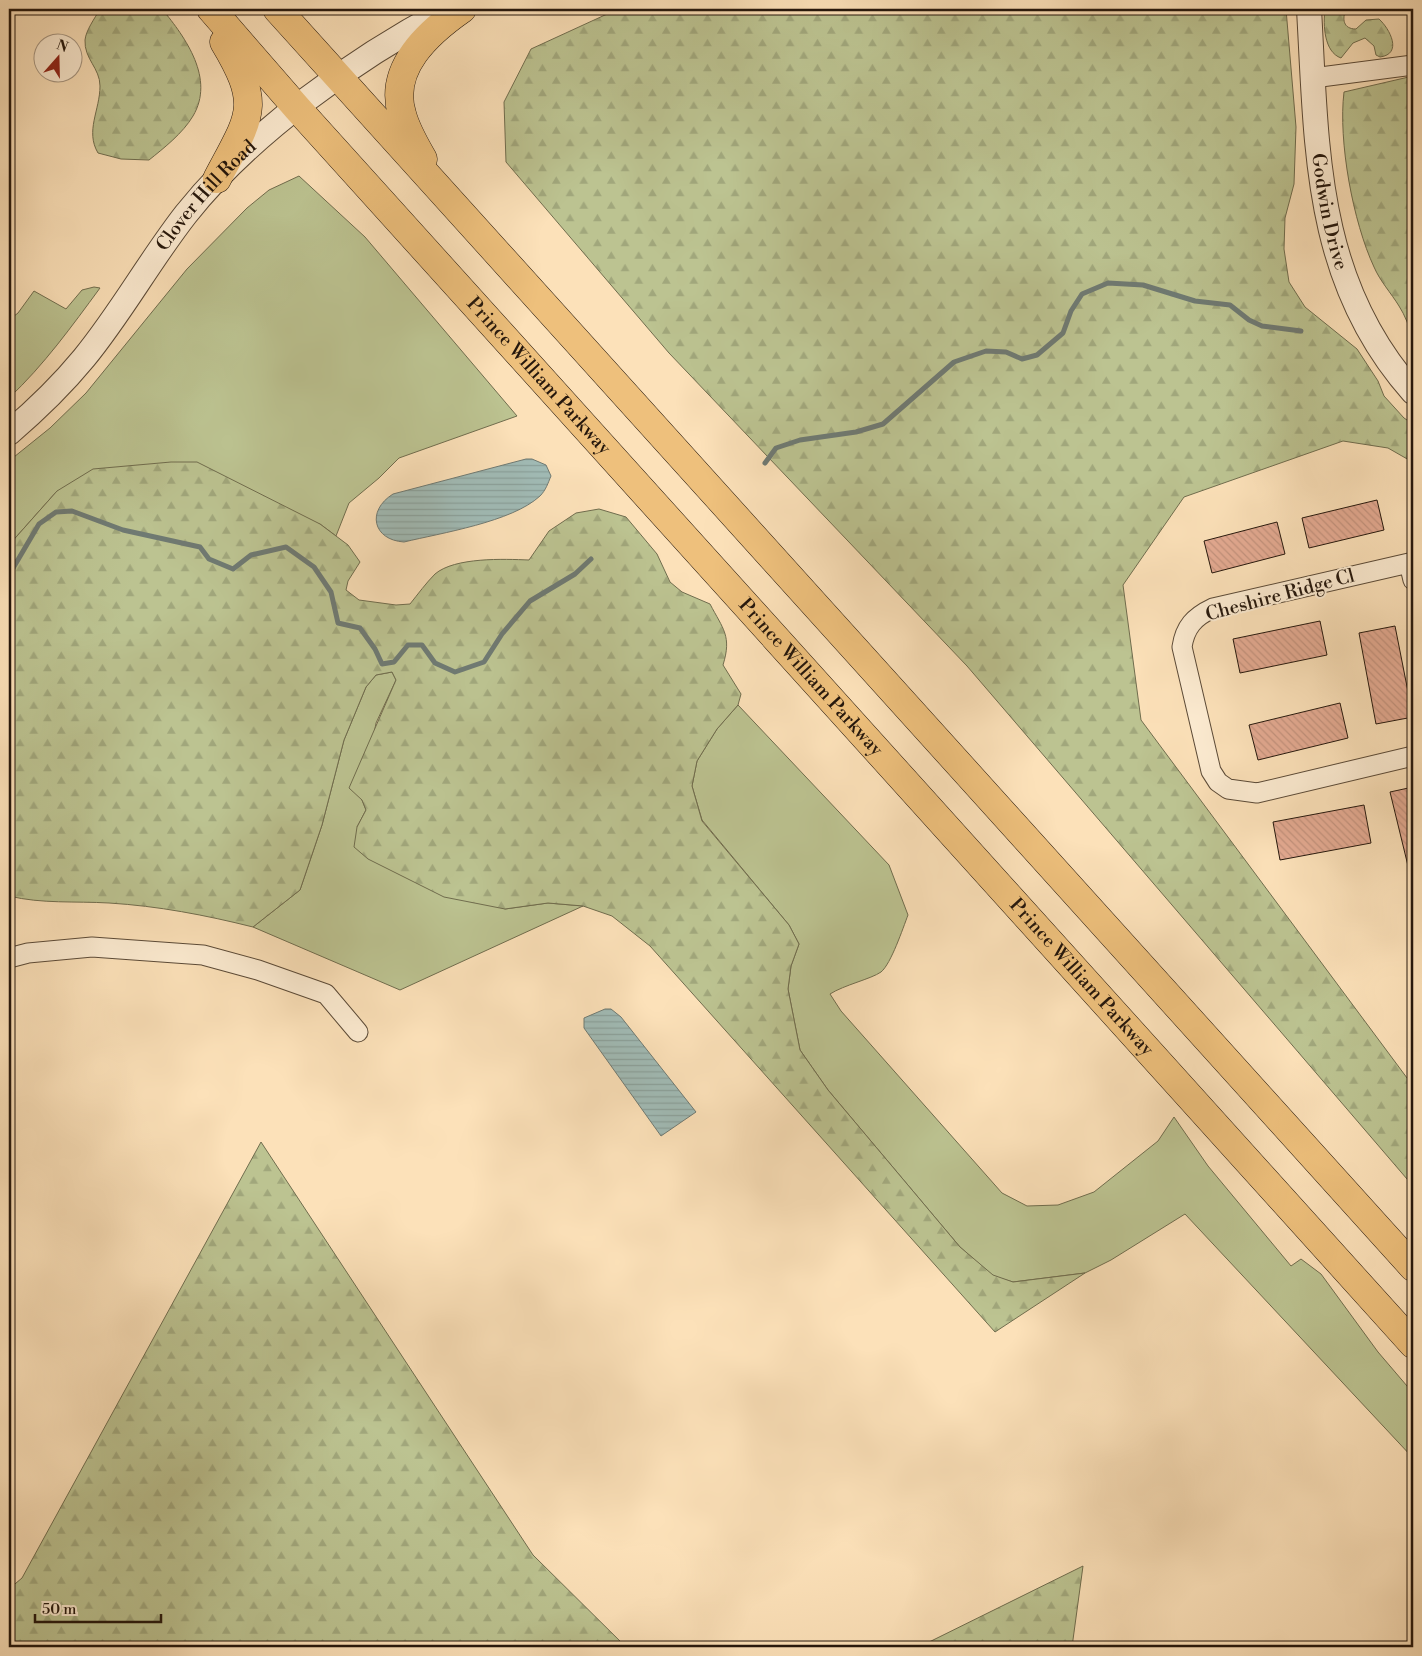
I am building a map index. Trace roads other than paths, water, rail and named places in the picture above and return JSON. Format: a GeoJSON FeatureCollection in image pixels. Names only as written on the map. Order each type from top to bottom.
{"type":"FeatureCollection","features":[{"type":"Feature","properties":{"kind":"highway"},"geometry":{"type":"LineString","coordinates":[[204,9],[236,63],[249,96],[246,120],[217,179]]}},
{"type":"Feature","properties":{"kind":"highway","name":"Prince William Parkway"},"geometry":{"type":"LineString","coordinates":[[211,9],[297,108],[1413,1344]]}},
{"type":"Feature","properties":{"kind":"highway"},"geometry":{"type":"LineString","coordinates":[[277,9],[1413,1267]]}},
{"type":"Feature","properties":{"kind":"highway"},"geometry":{"type":"LineString","coordinates":[[437,188],[402,115],[399,102],[400,87],[409,61],[416,49],[442,22],[462,9]]}},
{"type":"Feature","properties":{"kind":"street","name":"Clover Hill Road"},"geometry":{"type":"LineString","coordinates":[[9,433],[59,388],[85,357],[186,214],[217,179],[297,108],[338,78],[390,43],[450,9]]}},
{"type":"Feature","properties":{"kind":"street","name":"Godwin Drive"},"geometry":{"type":"LineString","coordinates":[[1309,9],[1313,78],[1325,209],[1338,262],[1352,298],[1373,339],[1395,371],[1413,392]]}},
{"type":"Feature","properties":{"kind":"street"},"geometry":{"type":"LineString","coordinates":[[1313,78],[1413,65]]}},
{"type":"Feature","properties":{"kind":"street","name":"Cheshire Ridge Cl"},"geometry":{"type":"LineString","coordinates":[[1411,571],[1213,608],[1200,614],[1190,623],[1184,634],[1182,647],[1211,771],[1218,782],[1228,789],[1257,793],[1413,756]]}},
{"type":"Feature","properties":{"kind":"street"},"geometry":{"type":"LineString","coordinates":[[9,958],[28,953],[92,947],[203,955],[258,970],[326,994],[358,1032]]}},
{"type":"Feature","properties":{"kind":"water"},"geometry":{"type":"Polygon","coordinates":[[[532,459],[546,465],[551,476],[540,496],[512,513],[494,520],[404,542],[385,536],[377,524],[376,516],[379,508],[393,494],[532,459]]]}},
{"type":"Feature","properties":{"kind":"water"},"geometry":{"type":"Polygon","coordinates":[[[605,1009],[611,1009],[621,1017],[696,1112],[661,1136],[584,1028],[584,1018],[605,1009]]]}},
{"type":"Feature","properties":{"kind":"waterway"},"geometry":{"type":"LineString","coordinates":[[765,463],[776,448],[800,440],[856,432],[883,424],[954,362],[986,351],[1006,352],[1022,359],[1037,355],[1063,333],[1071,311],[1082,294],[1108,283],[1143,285],[1195,301],[1230,305],[1249,320],[1262,326],[1301,331]]}},
{"type":"Feature","properties":{"kind":"waterway"},"geometry":{"type":"LineString","coordinates":[[9,575],[39,524],[56,512],[72,511],[123,530],[200,547],[209,559],[233,569],[251,555],[286,547],[314,567],[331,592],[338,623],[360,628],[375,649],[382,664],[394,662],[408,645],[422,645],[435,663],[455,672],[484,662],[502,634],[530,601],[575,574],[591,559]]}}]}
